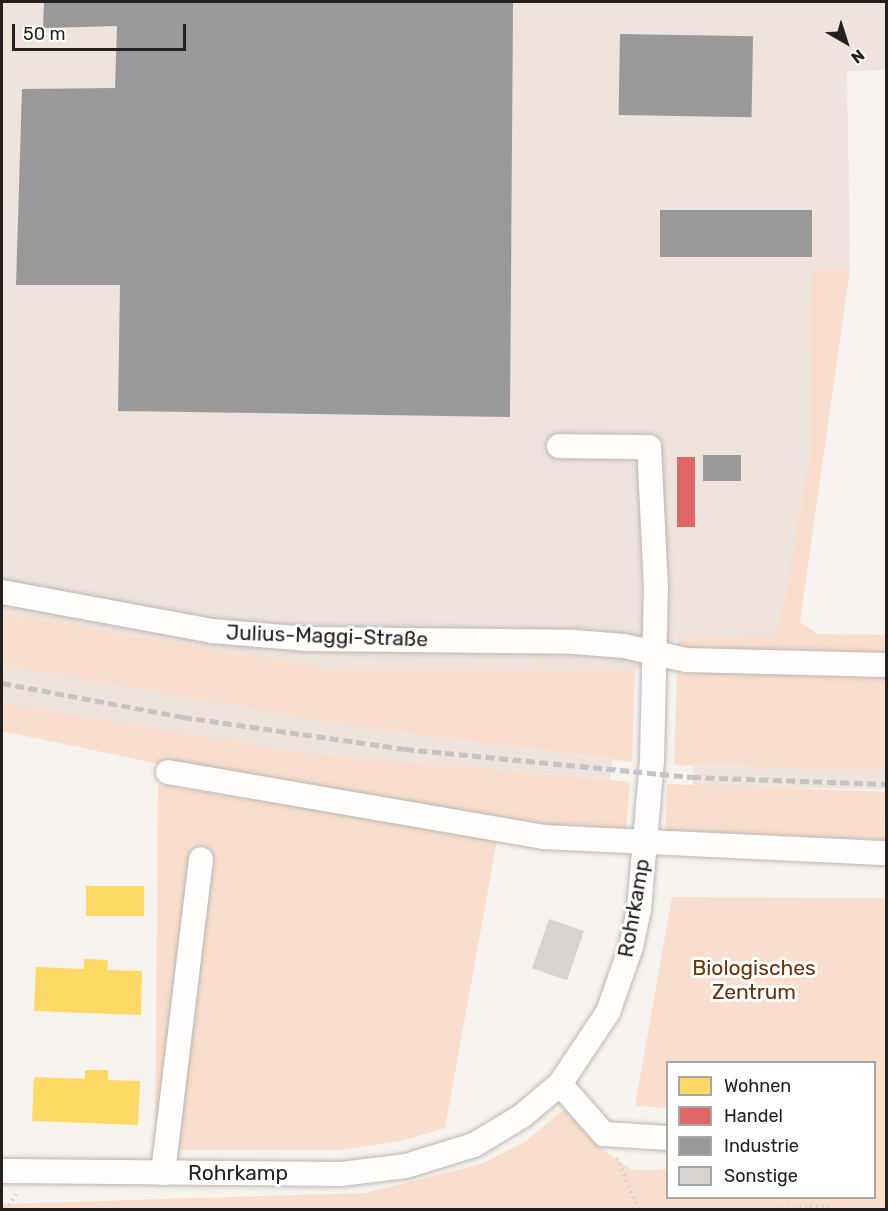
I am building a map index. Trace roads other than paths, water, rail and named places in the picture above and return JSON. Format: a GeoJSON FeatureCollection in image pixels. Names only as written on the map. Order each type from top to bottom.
{"type":"FeatureCollection","features":[{"type":"Feature","properties":{"kind":"street","name":"Rohrkamp"},"geometry":{"type":"LineString","coordinates":[[2,1171],[341,1173],[406,1166],[474,1146],[522,1116],[560,1084],[608,1012],[631,947],[645,842],[656,700],[654,654],[656,588],[649,447],[559,446]]}},
{"type":"Feature","properties":{"kind":"street","name":"Julius-Maggi-Straße"},"geometry":{"type":"LineString","coordinates":[[2,592],[212,631],[308,639],[574,642],[654,654]]}},
{"type":"Feature","properties":{"kind":"street"},"geometry":{"type":"LineString","coordinates":[[654,654],[686,660],[886,665]]}},
{"type":"Feature","properties":{"kind":"street"},"geometry":{"type":"LineString","coordinates":[[168,772],[502,832],[645,842],[886,853]]}},
{"type":"Feature","properties":{"kind":"street"},"geometry":{"type":"LineString","coordinates":[[163,1173],[201,859]]}},
{"type":"Feature","properties":{"kind":"street"},"geometry":{"type":"LineString","coordinates":[[560,1084],[604,1134],[666,1138]]}},
{"type":"Feature","properties":{"kind":"railway"},"geometry":{"type":"LineString","coordinates":[[2,683],[183,717],[405,749],[692,777],[886,784]]}},
{"type":"Feature","properties":{"kind":"park label","name":"Biologisches Zentrum"},"geometry":{"type":"Point","coordinates":[754,980]}}]}
